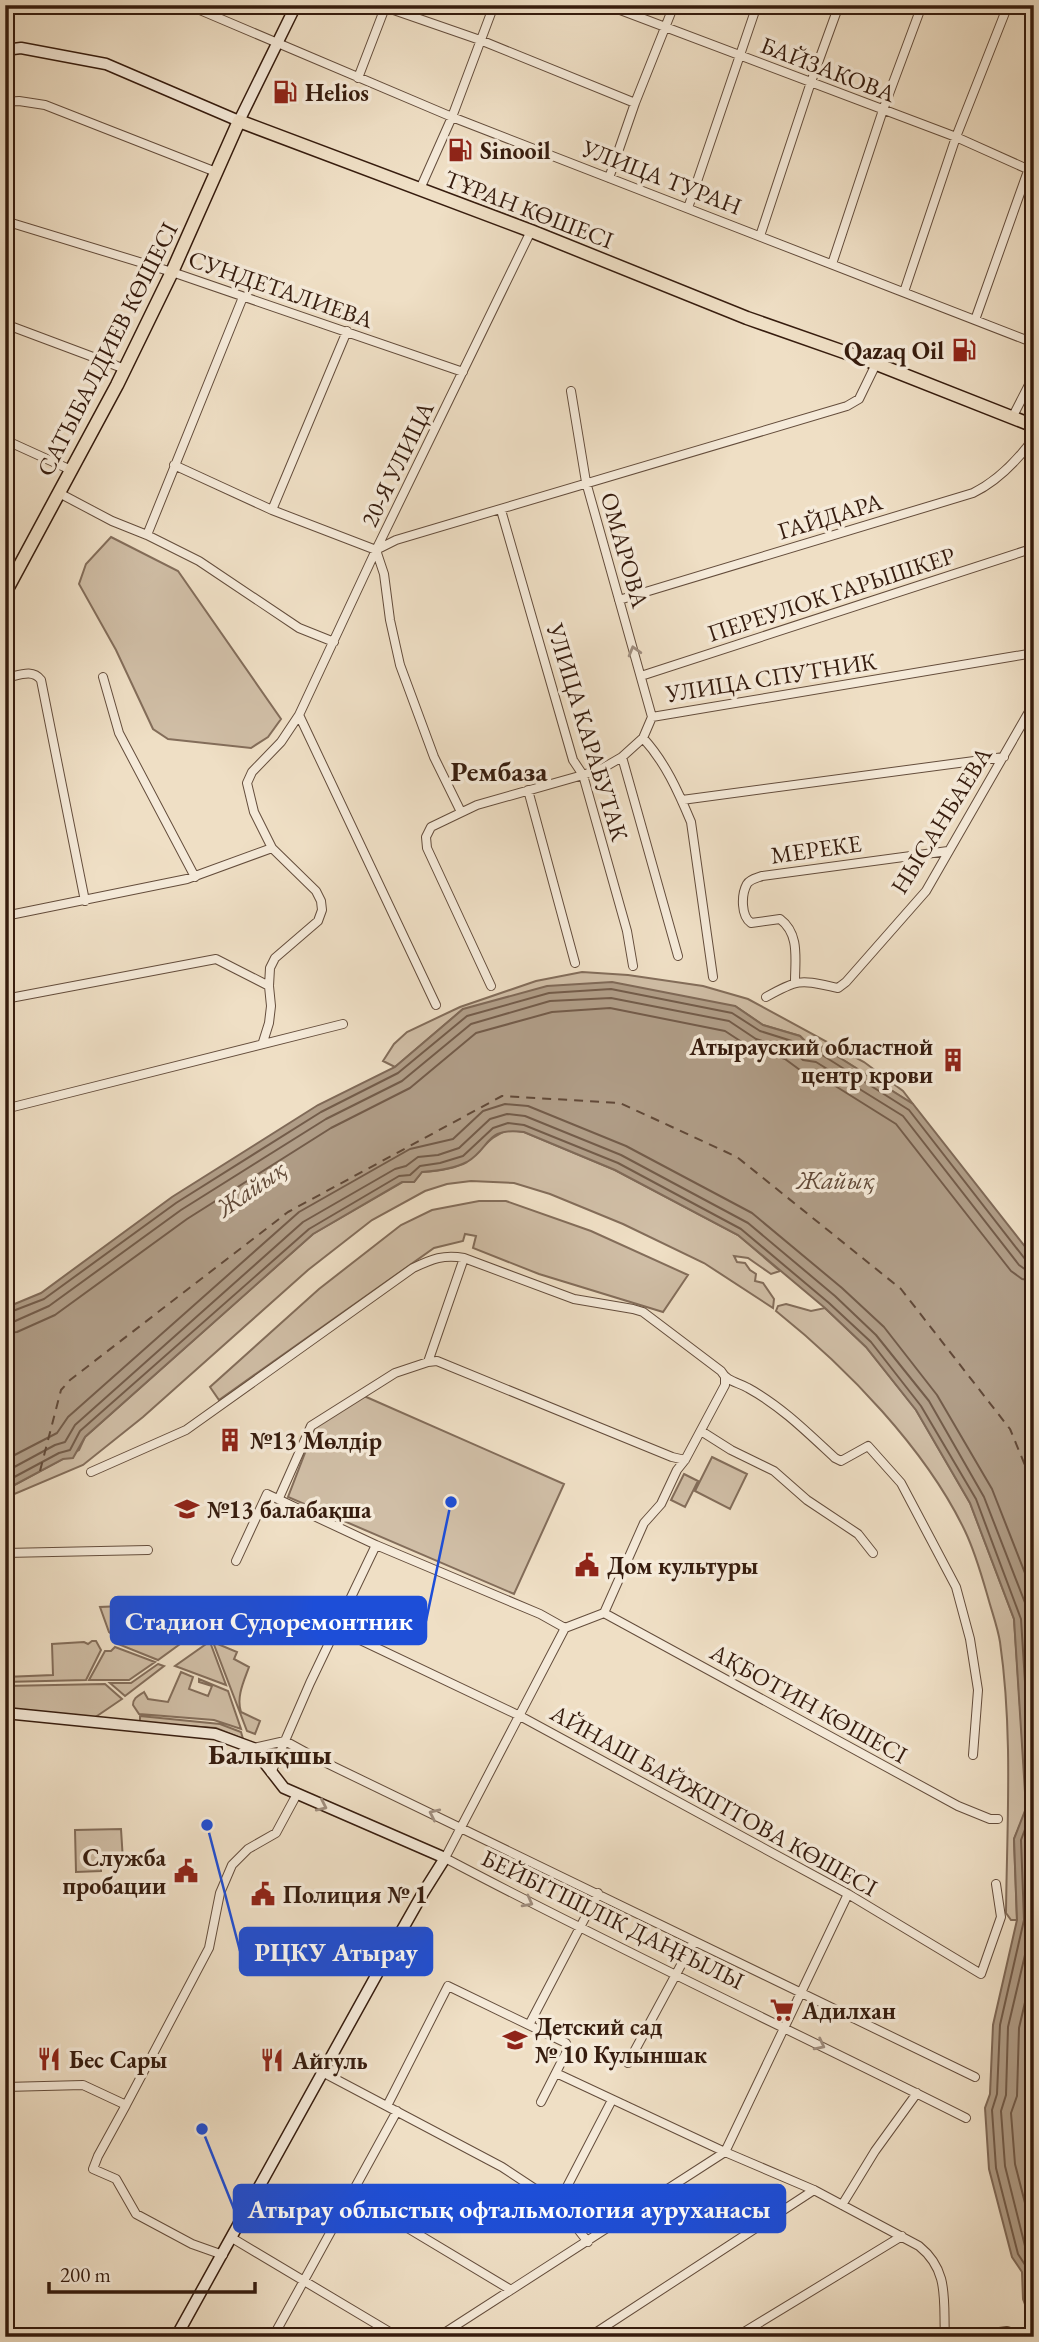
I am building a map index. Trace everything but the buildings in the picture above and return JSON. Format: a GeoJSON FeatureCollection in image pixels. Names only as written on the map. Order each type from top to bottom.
{"type":"FeatureCollection","features":[{"type":"Feature","properties":{"kind":"main road","name":"САТЫБАЛДИЕВ КӨШЕСІ"},"geometry":{"type":"LineString","coordinates":[[5,593],[125,369],[172,272],[239,121]]}},
{"type":"Feature","properties":{"kind":"main road","name":"ТҰРАН КӨШЕСІ"},"geometry":{"type":"LineString","coordinates":[[239,121],[1034,426]]}},
{"type":"Feature","properties":{"kind":"street","name":"УЛИЦА ТУРАН"},"geometry":{"type":"LineString","coordinates":[[188,5],[452,117],[1034,343]]}},
{"type":"Feature","properties":{"kind":"street"},"geometry":{"type":"LineString","coordinates":[[239,121],[296,5]]}},
{"type":"Feature","properties":{"kind":"street"},"geometry":{"type":"LineString","coordinates":[[420,189],[452,117],[494,5]]}},
{"type":"Feature","properties":{"kind":"street","name":"БАЙЗАКОВА"},"geometry":{"type":"LineString","coordinates":[[607,5],[956,138],[1031,171]]}},
{"type":"Feature","properties":{"kind":"street"},"geometry":{"type":"LineString","coordinates":[[610,178],[635,103],[674,5]]}},
{"type":"Feature","properties":{"kind":"street"},"geometry":{"type":"LineString","coordinates":[[688,208],[757,5]]}},
{"type":"Feature","properties":{"kind":"street"},"geometry":{"type":"LineString","coordinates":[[760,236],[839,5]]}},
{"type":"Feature","properties":{"kind":"street"},"geometry":{"type":"LineString","coordinates":[[832,264],[883,110],[922,5]]}},
{"type":"Feature","properties":{"kind":"street"},"geometry":{"type":"LineString","coordinates":[[904,292],[956,138],[1007,5]]}},
{"type":"Feature","properties":{"kind":"street"},"geometry":{"type":"LineString","coordinates":[[358,78],[385,6],[480,40],[635,103]]}},
{"type":"Feature","properties":{"kind":"street","name":"ТҰРАН КӨШЕСІ"},"geometry":{"type":"LineString","coordinates":[[5,50],[21,48],[106,64],[239,121]]}},
{"type":"Feature","properties":{"kind":"street"},"geometry":{"type":"LineString","coordinates":[[5,102],[45,105],[216,172]]}},
{"type":"Feature","properties":{"kind":"street"},"geometry":{"type":"LineString","coordinates":[[975,320],[1031,171],[1034,154]]}},
{"type":"Feature","properties":{"kind":"street","name":"СУНДЕТАЛИЕВА"},"geometry":{"type":"LineString","coordinates":[[5,221],[172,272],[463,372]]}},
{"type":"Feature","properties":{"kind":"street","name":"20-Я УЛИЦА"},"geometry":{"type":"LineString","coordinates":[[272,848],[254,812],[247,783],[252,772],[281,742],[299,715],[531,231]]}},
{"type":"Feature","properties":{"kind":"street"},"geometry":{"type":"LineString","coordinates":[[147,535],[243,297]]}},
{"type":"Feature","properties":{"kind":"street"},"geometry":{"type":"LineString","coordinates":[[5,324],[125,369]]}},
{"type":"Feature","properties":{"kind":"street"},"geometry":{"type":"LineString","coordinates":[[272,510],[346,331]]}},
{"type":"Feature","properties":{"kind":"street"},"geometry":{"type":"LineString","coordinates":[[174,465],[272,510],[376,550],[396,540],[854,403],[865,389],[876,364]]}},
{"type":"Feature","properties":{"kind":"street"},"geometry":{"type":"LineString","coordinates":[[1013,416],[1034,375]]}},
{"type":"Feature","properties":{"kind":"street","name":"ОМАРОВА"},"geometry":{"type":"LineString","coordinates":[[571,391],[586,482],[652,717]]}},
{"type":"Feature","properties":{"kind":"street","name":"ГАЙДАРА"},"geometry":{"type":"LineString","coordinates":[[620,600],[973,493],[1000,476],[1034,438]]}},
{"type":"Feature","properties":{"kind":"street"},"geometry":{"type":"LineString","coordinates":[[5,440],[71,470]]}},
{"type":"Feature","properties":{"kind":"street"},"geometry":{"type":"LineString","coordinates":[[59,493],[199,561],[299,628],[334,642]]}},
{"type":"Feature","properties":{"kind":"street","name":"УЛИЦА КАРАБУТАК"},"geometry":{"type":"LineString","coordinates":[[501,510],[573,760],[583,775],[627,931],[633,967]]}},
{"type":"Feature","properties":{"kind":"street","name":"ПЕРЕУЛОК ГАРЫШКЕР"},"geometry":{"type":"LineString","coordinates":[[641,676],[1034,548]]}},
{"type":"Feature","properties":{"kind":"street"},"geometry":{"type":"LineString","coordinates":[[376,550],[384,574],[400,665],[434,757],[461,812]]}},
{"type":"Feature","properties":{"kind":"street","name":"УЛИЦА СПУТНИК"},"geometry":{"type":"LineString","coordinates":[[491,986],[427,848],[426,837],[431,827],[477,805],[603,768],[622,757],[643,737],[652,717],[1034,653]]}},
{"type":"Feature","properties":{"kind":"street"},"geometry":{"type":"LineString","coordinates":[[5,678],[31,673],[41,680],[85,901]]}},
{"type":"Feature","properties":{"kind":"street"},"geometry":{"type":"LineString","coordinates":[[103,677],[119,733],[195,877]]}},
{"type":"Feature","properties":{"kind":"street","name":"НЫСАНБАЕВА"},"geometry":{"type":"LineString","coordinates":[[794,982],[838,988],[926,891],[1034,702]]}},
{"type":"Feature","properties":{"kind":"street"},"geometry":{"type":"LineString","coordinates":[[299,715],[436,1004]]}},
{"type":"Feature","properties":{"kind":"street"},"geometry":{"type":"LineString","coordinates":[[643,737],[659,755],[691,822],[713,977]]}},
{"type":"Feature","properties":{"kind":"street"},"geometry":{"type":"LineString","coordinates":[[622,757],[678,956]]}},
{"type":"Feature","properties":{"kind":"street"},"geometry":{"type":"LineString","coordinates":[[682,800],[1004,757]]}},
{"type":"Feature","properties":{"kind":"street"},"geometry":{"type":"LineString","coordinates":[[528,790],[576,963]]}},
{"type":"Feature","properties":{"kind":"street"},"geometry":{"type":"LineString","coordinates":[[5,903],[7,916],[85,901],[195,877],[272,848],[316,891],[322,910],[318,921],[275,958],[270,968],[271,1006],[263,1042]]}},
{"type":"Feature","properties":{"kind":"street","name":"МЕРЕКЕ"},"geometry":{"type":"LineString","coordinates":[[794,982],[795,941],[787,925],[780,919],[751,923],[745,919],[745,886],[751,880],[762,876],[948,851]]}},
{"type":"Feature","properties":{"kind":"street"},"geometry":{"type":"LineString","coordinates":[[5,999],[216,959],[269,986]]}},
{"type":"Feature","properties":{"kind":"street"},"geometry":{"type":"LineString","coordinates":[[766,998],[794,982]]}},
{"type":"Feature","properties":{"kind":"street"},"geometry":{"type":"LineString","coordinates":[[5,1109],[343,1024]]}},
{"type":"Feature","properties":{"kind":"street"},"geometry":{"type":"LineString","coordinates":[[91,1472],[186,1430],[413,1268],[436,1257],[450,1255],[464,1258],[574,1299],[643,1312],[721,1371],[725,1378],[725,1385],[661,1504],[644,1523],[604,1613],[565,1628],[463,1828],[423,1893],[176,2337]]}},
{"type":"Feature","properties":{"kind":"street"},"geometry":{"type":"LineString","coordinates":[[428,1362],[464,1258]]}},
{"type":"Feature","properties":{"kind":"street"},"geometry":{"type":"LineString","coordinates":[[279,1498],[311,1426],[395,1373],[437,1361],[685,1460]]}},
{"type":"Feature","properties":{"kind":"street"},"geometry":{"type":"LineString","coordinates":[[725,1378],[748,1388],[792,1418],[841,1461],[868,1446],[901,1483],[956,1587],[961,1602],[978,1690],[973,1755]]}},
{"type":"Feature","properties":{"kind":"street"},"geometry":{"type":"LineString","coordinates":[[701,1431],[774,1471],[807,1500],[858,1534],[873,1553]]}},
{"type":"Feature","properties":{"kind":"street"},"geometry":{"type":"LineString","coordinates":[[236,1561],[268,1494],[376,1545],[540,1614],[565,1628]]}},
{"type":"Feature","properties":{"kind":"street"},"geometry":{"type":"LineString","coordinates":[[271,1773],[376,1545]]}},
{"type":"Feature","properties":{"kind":"street"},"geometry":{"type":"LineString","coordinates":[[5,1553],[148,1550]]}},
{"type":"Feature","properties":{"kind":"street","name":"АҚБОТИН КӨШЕСІ"},"geometry":{"type":"LineString","coordinates":[[604,1613],[958,1807],[990,1819],[998,1819]]}},
{"type":"Feature","properties":{"kind":"street","name":"АЙНАШ БАЙЖІГІТОВА КӨШЕСІ"},"geometry":{"type":"LineString","coordinates":[[337,1629],[520,1716],[848,1894],[981,1974],[1001,1917],[996,1884]]}},
{"type":"Feature","properties":{"kind":"street"},"geometry":{"type":"LineString","coordinates":[[5,1713],[215,1734],[253,1748],[285,1741]]}},
{"type":"Feature","properties":{"kind":"street","name":"БЕЙБІТШІЛІК ДАҢҒЫЛЫ"},"geometry":{"type":"LineString","coordinates":[[285,1741],[975,2077]]}},
{"type":"Feature","properties":{"kind":"street","name":"БЕЙБІТШІЛІК ДАҢҒЫЛЫ"},"geometry":{"type":"LineString","coordinates":[[253,1748],[284,1788],[445,1858],[580,1929],[785,2027],[966,2118]]}},
{"type":"Feature","properties":{"kind":"street"},"geometry":{"type":"LineString","coordinates":[[223,2255],[192,2244],[136,2214],[116,2179],[93,2169],[209,1948],[220,1894],[232,1865],[248,1849],[276,1833],[297,1794]]}},
{"type":"Feature","properties":{"kind":"street"},"geometry":{"type":"LineString","coordinates":[[529,2025],[598,1894]]}},
{"type":"Feature","properties":{"kind":"street"},"geometry":{"type":"LineString","coordinates":[[438,2337],[725,2152],[848,1894]]}},
{"type":"Feature","properties":{"kind":"street"},"geometry":{"type":"LineString","coordinates":[[628,2063],[694,1941]]}},
{"type":"Feature","properties":{"kind":"street"},"geometry":{"type":"LineString","coordinates":[[387,2106],[448,1986],[568,2045],[541,2102]]}},
{"type":"Feature","properties":{"kind":"street"},"geometry":{"type":"LineString","coordinates":[[324,2073],[502,2167],[558,2204],[588,2242]]}},
{"type":"Feature","properties":{"kind":"street"},"geometry":{"type":"LineString","coordinates":[[556,2073],[725,2152],[814,2190],[927,2252],[939,2268],[942,2278],[945,2337]]}},
{"type":"Feature","properties":{"kind":"street"},"geometry":{"type":"LineString","coordinates":[[5,2087],[83,2085],[126,2105]]}},
{"type":"Feature","properties":{"kind":"street"},"geometry":{"type":"LineString","coordinates":[[842,2205],[875,2151],[917,2093]]}},
{"type":"Feature","properties":{"kind":"street"},"geometry":{"type":"LineString","coordinates":[[558,2204],[612,2100]]}},
{"type":"Feature","properties":{"kind":"street"},"geometry":{"type":"LineString","coordinates":[[273,2337],[397,2111]]}},
{"type":"Feature","properties":{"kind":"street"},"geometry":{"type":"LineString","coordinates":[[589,2337],[814,2190]]}},
{"type":"Feature","properties":{"kind":"street"},"geometry":{"type":"LineString","coordinates":[[351,2194],[511,2290]]}},
{"type":"Feature","properties":{"kind":"street"},"geometry":{"type":"LineString","coordinates":[[736,2337],[902,2236]]}},
{"type":"Feature","properties":{"kind":"street"},"geometry":{"type":"LineString","coordinates":[[232,2238],[398,2337]]}},
{"type":"Feature","properties":{"kind":"street"},"geometry":{"type":"LineString","coordinates":[[961,2337],[1007,2331],[1024,2337]]}},
{"type":"Feature","properties":{"kind":"shaded area"},"geometry":{"type":"Polygon","coordinates":[[[111,537],[178,571],[281,719],[268,737],[251,748],[168,739],[153,729],[116,650],[79,584],[86,564],[111,537]]]}},
{"type":"Feature","properties":{"kind":"shaded area"},"geometry":{"type":"Polygon","coordinates":[[[582,972],[628,975],[703,986],[748,999],[864,1062],[903,1091],[913,1104],[821,1046],[809,1045],[800,1036],[763,1025],[735,1006],[463,1009],[395,1067],[383,1061],[394,1044],[407,1032],[460,1007],[536,981],[582,972]]]}},
{"type":"Feature","properties":{"kind":"shaded area"},"geometry":{"type":"Polygon","coordinates":[[[509,1130],[524,1132],[615,1170],[738,1235],[780,1271],[771,1274],[748,1258],[734,1256],[737,1262],[745,1263],[756,1274],[755,1281],[763,1283],[774,1299],[773,1308],[704,1263],[623,1224],[550,1194],[514,1183],[471,1181],[447,1184],[425,1191],[372,1220],[308,1270],[143,1417],[83,1465],[5,1498],[5,1490],[79,1450],[85,1437],[313,1234],[403,1182],[414,1182],[422,1172],[460,1165],[492,1139],[509,1130]]]}},
{"type":"Feature","properties":{"kind":"shaded area"},"geometry":{"type":"Polygon","coordinates":[[[479,1201],[506,1201],[591,1231],[688,1275],[663,1312],[539,1274],[473,1248],[476,1236],[465,1234],[463,1241],[434,1248],[219,1400],[210,1387],[319,1289],[401,1225],[432,1210],[479,1201]]]}},
{"type":"Feature","properties":{"kind":"shaded area"},"geometry":{"type":"Polygon","coordinates":[[[786,1304],[811,1311],[825,1308],[866,1347],[916,1410],[970,1503],[1014,1619],[1027,1808],[1014,1839],[1017,1920],[1011,1920],[1006,1913],[1008,1744],[1000,1642],[972,1548],[949,1500],[907,1440],[830,1357],[776,1311],[778,1306],[786,1304]]]}},
{"type":"Feature","properties":{"kind":"shaded area"},"geometry":{"type":"Polygon","coordinates":[[[364,1396],[564,1484],[514,1594],[288,1497],[315,1427],[364,1396]]]}},
{"type":"Feature","properties":{"kind":"shaded area"},"geometry":{"type":"Polygon","coordinates":[[[712,1457],[747,1474],[730,1509],[695,1491],[712,1457]]]}},
{"type":"Feature","properties":{"kind":"shaded area"},"geometry":{"type":"Polygon","coordinates":[[[684,1474],[698,1481],[685,1507],[671,1500],[684,1474]]]}},
{"type":"Feature","properties":{"kind":"shaded area"},"geometry":{"type":"Polygon","coordinates":[[[147,1605],[151,1631],[160,1636],[198,1631],[158,1660],[118,1644],[125,1626],[131,1628],[137,1614],[122,1608],[117,1622],[122,1625],[116,1637],[109,1632],[100,1607],[147,1605]]]}},
{"type":"Feature","properties":{"kind":"shaded area"},"geometry":{"type":"Polygon","coordinates":[[[96,1641],[101,1650],[86,1680],[5,1682],[5,1677],[53,1675],[52,1644],[88,1644],[96,1641]]]}},
{"type":"Feature","properties":{"kind":"shaded area"},"geometry":{"type":"Polygon","coordinates":[[[210,1642],[226,1685],[175,1666],[210,1642]]]}},
{"type":"Feature","properties":{"kind":"shaded area"},"geometry":{"type":"Polygon","coordinates":[[[213,1642],[237,1652],[234,1659],[249,1667],[239,1701],[241,1712],[260,1721],[255,1734],[247,1731],[213,1642]]]}},
{"type":"Feature","properties":{"kind":"shaded area"},"geometry":{"type":"Polygon","coordinates":[[[115,1647],[155,1662],[129,1680],[89,1680],[105,1651],[111,1651],[115,1647]]]}},
{"type":"Feature","properties":{"kind":"shaded area"},"geometry":{"type":"Polygon","coordinates":[[[158,1664],[164,1666],[125,1696],[110,1683],[131,1683],[158,1664]]]}},
{"type":"Feature","properties":{"kind":"shaded area"},"geometry":{"type":"Polygon","coordinates":[[[181,1672],[193,1677],[189,1689],[208,1696],[212,1686],[199,1682],[199,1679],[228,1691],[241,1729],[214,1720],[139,1714],[133,1705],[136,1697],[144,1692],[148,1699],[168,1702],[181,1672]]]}},
{"type":"Feature","properties":{"kind":"shaded area"},"geometry":{"type":"Polygon","coordinates":[[[105,1684],[122,1699],[94,1718],[5,1710],[5,1686],[105,1684]]]}},
{"type":"Feature","properties":{"kind":"shaded area"},"geometry":{"type":"Polygon","coordinates":[[[140,1716],[220,1724],[241,1732],[243,1739],[216,1728],[140,1723],[140,1716]]]}},
{"type":"Feature","properties":{"kind":"shaded area"},"geometry":{"type":"Polygon","coordinates":[[[121,1829],[123,1861],[101,1862],[101,1871],[76,1872],[75,1830],[121,1829]]]}},
{"type":"Feature","properties":{"kind":"water","name":"Жайық"},"geometry":{"type":"Polygon","coordinates":[[[612,982],[735,1006],[763,1025],[800,1036],[809,1045],[821,1046],[913,1104],[1034,1258],[1034,2328],[1023,2299],[1022,2272],[1012,2257],[989,2169],[985,2108],[990,2094],[993,2025],[1017,1920],[1014,1839],[1026,1808],[1014,1619],[970,1503],[916,1410],[866,1347],[825,1308],[738,1235],[615,1170],[524,1132],[502,1132],[495,1135],[467,1162],[451,1168],[422,1172],[414,1182],[402,1182],[313,1234],[85,1437],[73,1458],[63,1459],[5,1490],[5,1308],[41,1293],[172,1197],[318,1105],[395,1067],[463,1009],[547,986],[612,982]]]}},
{"type":"Feature","properties":{"kind":"ferry route"},"geometry":{"type":"LineString","coordinates":[[40,1471],[61,1390],[70,1380],[288,1212],[502,1096],[620,1103],[737,1157],[901,1289],[1010,1429],[1034,1487]]}},
{"type":"Feature","properties":{"kind":"place","name":"Helios"},"geometry":{"type":"Point","coordinates":[285,92]}},
{"type":"Feature","properties":{"kind":"place","name":"Sinooil"},"geometry":{"type":"Point","coordinates":[460,150]}},
{"type":"Feature","properties":{"kind":"place","name":"Qazaq Oil"},"geometry":{"type":"Point","coordinates":[964,350]}},
{"type":"Feature","properties":{"kind":"place","name":"Атырауский областной центр крови"},"geometry":{"type":"Point","coordinates":[953,1060]}},
{"type":"Feature","properties":{"kind":"place","name":"№13 Мөлдiр"},"geometry":{"type":"Point","coordinates":[230,1440]}},
{"type":"Feature","properties":{"kind":"place","name":"Стадион Судоремонтник"},"geometry":{"type":"Point","coordinates":[451,1502]}},
{"type":"Feature","properties":{"kind":"place","name":"№13 балабақша"},"geometry":{"type":"Point","coordinates":[187,1509]}},
{"type":"Feature","properties":{"kind":"place","name":"Дом культуры"},"geometry":{"type":"Point","coordinates":[587,1565]}},
{"type":"Feature","properties":{"kind":"place","name":"РЦКУ Атырау"},"geometry":{"type":"Point","coordinates":[207,1825]}},
{"type":"Feature","properties":{"kind":"place","name":"Служба пробации"},"geometry":{"type":"Point","coordinates":[186,1871]}},
{"type":"Feature","properties":{"kind":"place","name":"Полиция № 1"},"geometry":{"type":"Point","coordinates":[263,1894]}},
{"type":"Feature","properties":{"kind":"place","name":"Адилхан"},"geometry":{"type":"Point","coordinates":[782,2010]}},
{"type":"Feature","properties":{"kind":"place","name":"Детский сад № 10 Кулыншак"},"geometry":{"type":"Point","coordinates":[515,2040]}},
{"type":"Feature","properties":{"kind":"place","name":"Бес Сары"},"geometry":{"type":"Point","coordinates":[49,2059]}},
{"type":"Feature","properties":{"kind":"place","name":"Айгуль"},"geometry":{"type":"Point","coordinates":[272,2060]}},
{"type":"Feature","properties":{"kind":"place","name":"Атырау облыстық офтальмология ауруханасы"},"geometry":{"type":"Point","coordinates":[202,2129]}},
{"type":"Feature","properties":{"kind":"district","name":"Рембаза"},"geometry":{"type":"Point","coordinates":[499,771]}},
{"type":"Feature","properties":{"kind":"district","name":"Балықшы"},"geometry":{"type":"Point","coordinates":[270,1754]}}]}
